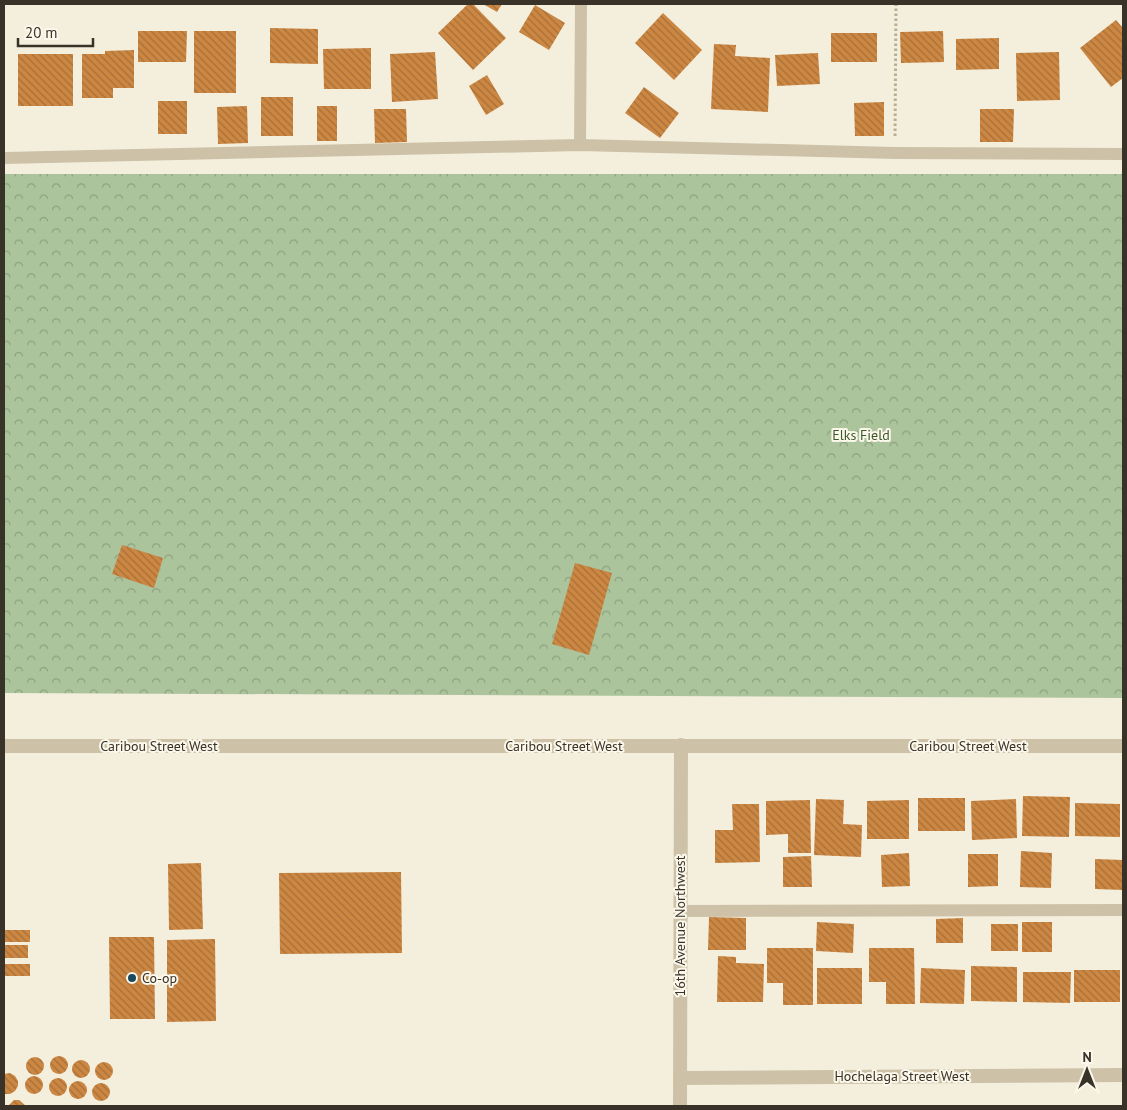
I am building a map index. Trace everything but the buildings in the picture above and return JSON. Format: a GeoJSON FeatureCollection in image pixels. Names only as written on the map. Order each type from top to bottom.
{"type":"FeatureCollection","features":[{"type":"Feature","properties":{"kind":"street","name":"Caribou Street West"},"geometry":{"type":"LineString","coordinates":[[4,746],[1123,746]]}},
{"type":"Feature","properties":{"kind":"street","name":"16th Avenue Northwest"},"geometry":{"type":"LineString","coordinates":[[680,1106],[681,746]]}},
{"type":"Feature","properties":{"kind":"street","name":"Hochelaga Street West"},"geometry":{"type":"LineString","coordinates":[[680,1078],[1123,1075]]}},
{"type":"Feature","properties":{"kind":"lane"},"geometry":{"type":"LineString","coordinates":[[580,146],[581,4]]}},
{"type":"Feature","properties":{"kind":"lane"},"geometry":{"type":"LineString","coordinates":[[4,158],[580,146],[895,153],[1123,154]]}},
{"type":"Feature","properties":{"kind":"lane"},"geometry":{"type":"LineString","coordinates":[[680,911],[1123,910]]}},
{"type":"Feature","properties":{"kind":"path"},"geometry":{"type":"LineString","coordinates":[[895,153],[896,4]]}},
{"type":"Feature","properties":{"kind":"green space","name":"Elks Field"},"geometry":{"type":"Polygon","coordinates":[[[4,174],[1123,174],[1123,698],[4,693],[4,174]]]}},
{"type":"Feature","properties":{"kind":"place","name":"Co-op"},"geometry":{"type":"Point","coordinates":[132,978]}}]}
